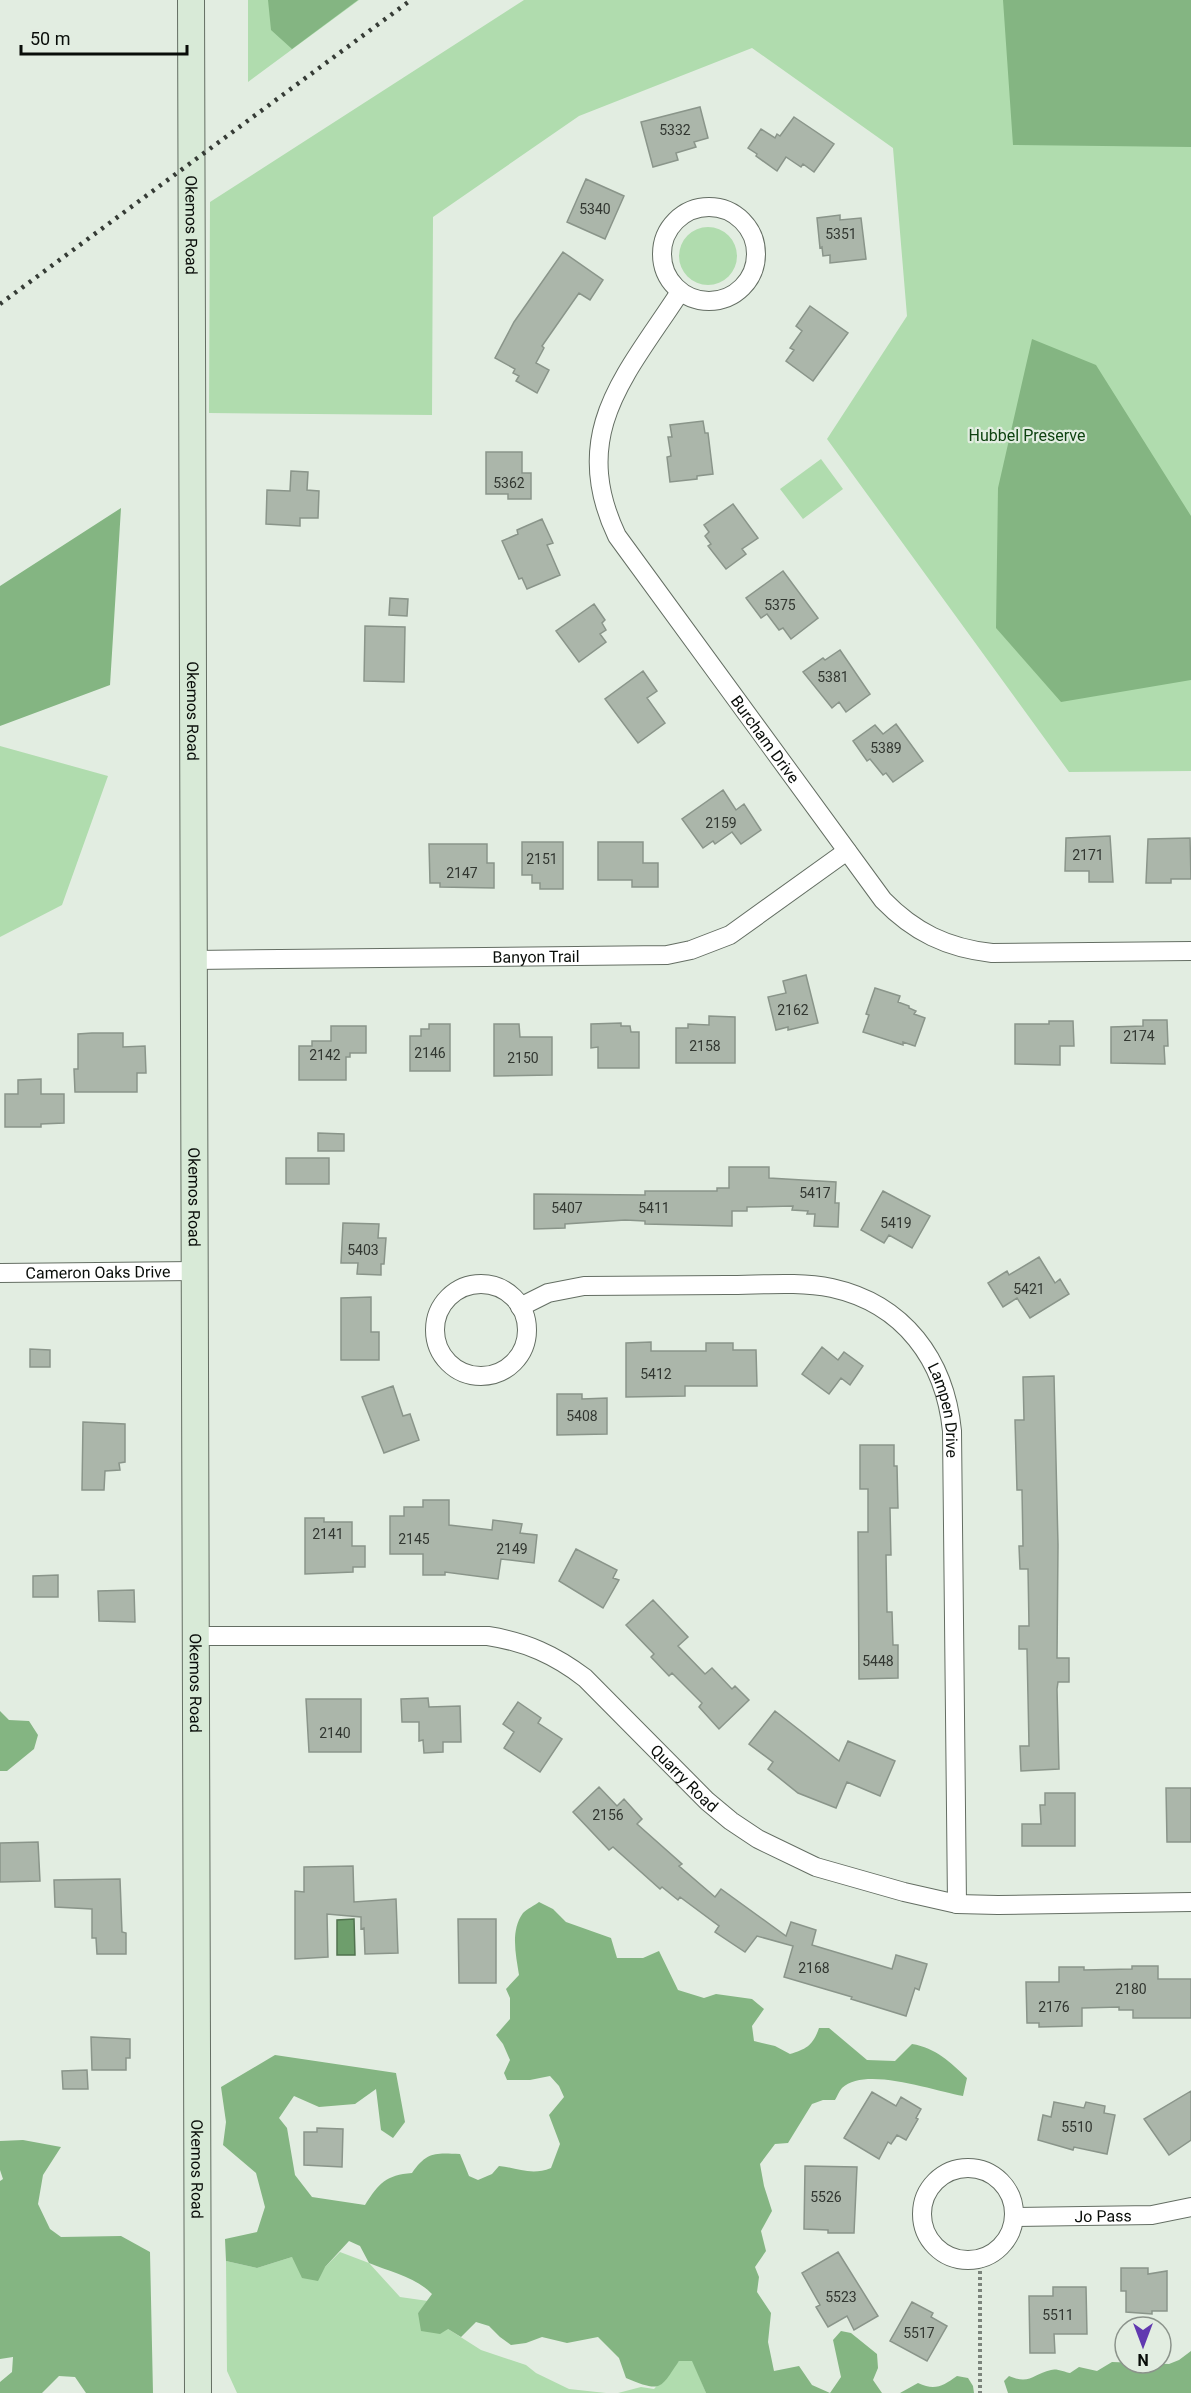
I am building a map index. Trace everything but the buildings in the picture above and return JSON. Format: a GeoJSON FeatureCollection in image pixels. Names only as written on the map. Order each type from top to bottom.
{"type":"FeatureCollection","features":[{"type":"Feature","properties":{"kind":"street","name":"Okemos Road"},"geometry":{"type":"LineString","coordinates":[[191,0],[198,2393]]}},
{"type":"Feature","properties":{"kind":"street"},"geometry":{"type":"LineString","coordinates":[[703,207],[715,207],[738,216],[753,236],[756,248],[756,260],[747,283],[728,298],[716,302],[703,302],[680,292],[665,272],[662,260],[665,236],[671,225],[680,216],[703,207]]}},
{"type":"Feature","properties":{"kind":"street","name":"Burcham Drive"},"geometry":{"type":"LineString","coordinates":[[680,292],[615,392],[606,412],[598,455],[602,497],[617,536],[883,900],[915,928],[953,946],[992,952],[1191,951]]}},
{"type":"Feature","properties":{"kind":"street","name":"Banyon Trail"},"geometry":{"type":"LineString","coordinates":[[194,960],[667,955],[691,950],[730,935],[847,851]]}},
{"type":"Feature","properties":{"kind":"street","name":"Cameron Oaks Drive"},"geometry":{"type":"LineString","coordinates":[[0,1273],[195,1272]]}},
{"type":"Feature","properties":{"kind":"street","name":"Lampen Drive"},"geometry":{"type":"LineString","coordinates":[[520,1307],[548,1293],[584,1286],[809,1285],[831,1288],[872,1303],[891,1314],[920,1343],[931,1358],[946,1393],[952,1431],[957,1904]]}},
{"type":"Feature","properties":{"kind":"street"},"geometry":{"type":"LineString","coordinates":[[469,1286],[493,1286],[504,1290],[520,1307],[526,1330],[525,1342],[520,1353],[503,1369],[480,1376],[468,1374],[457,1369],[441,1352],[436,1341],[436,1318],[441,1307],[458,1290],[469,1286]]}},
{"type":"Feature","properties":{"kind":"street","name":"Quarry Road"},"geometry":{"type":"LineString","coordinates":[[196,1636],[488,1636],[527,1644],[566,1664],[585,1678],[707,1801],[758,1839],[816,1867],[904,1892],[957,1904],[1191,1902]]}},
{"type":"Feature","properties":{"kind":"street"},"geometry":{"type":"LineString","coordinates":[[967,2168],[985,2170],[1004,2184],[1011,2195],[1015,2217],[1012,2230],[998,2250],[980,2259],[952,2258],[932,2244],[924,2227],[922,2210],[930,2187],[949,2171],[967,2168]]}},
{"type":"Feature","properties":{"kind":"street","name":"Jo Pass"},"geometry":{"type":"LineString","coordinates":[[1015,2217],[1152,2215],[1191,2207]]}},
{"type":"Feature","properties":{"kind":"path"},"geometry":{"type":"LineString","coordinates":[[980,2259],[980,2393]]}},
{"type":"Feature","properties":{"kind":"green space"},"geometry":{"type":"Polygon","coordinates":[[[248,0],[359,0],[248,82],[248,0]]]}},
{"type":"Feature","properties":{"kind":"green space"},"geometry":{"type":"Polygon","coordinates":[[[268,0],[358,0],[292,49],[271,30],[268,0]]]}},
{"type":"Feature","properties":{"kind":"green space","name":"Hubbel Preserve"},"geometry":{"type":"Polygon","coordinates":[[[524,0],[1191,0],[1191,771],[1069,772],[827,439],[907,316],[893,148],[752,48],[579,116],[433,217],[432,415],[209,413],[210,202],[524,0]]]}},
{"type":"Feature","properties":{"kind":"green space"},"geometry":{"type":"Polygon","coordinates":[[[1003,0],[1191,0],[1191,147],[1013,145],[1003,0]]]}},
{"type":"Feature","properties":{"kind":"green space"},"geometry":{"type":"Polygon","coordinates":[[[702,227],[714,227],[729,235],[737,250],[737,262],[729,277],[714,285],[702,285],[687,277],[679,262],[679,250],[687,235],[702,227]]]}},
{"type":"Feature","properties":{"kind":"green space"},"geometry":{"type":"Polygon","coordinates":[[[1032,339],[1096,365],[1191,516],[1191,680],[1061,702],[996,628],[998,488],[1032,339]]]}},
{"type":"Feature","properties":{"kind":"green space"},"geometry":{"type":"Polygon","coordinates":[[[821,459],[843,489],[803,519],[780,489],[821,459]]]}},
{"type":"Feature","properties":{"kind":"green space"},"geometry":{"type":"Polygon","coordinates":[[[121,508],[110,685],[0,726],[0,586],[121,508]]]}},
{"type":"Feature","properties":{"kind":"green space"},"geometry":{"type":"Polygon","coordinates":[[[0,746],[108,776],[62,905],[0,937],[0,746]]]}},
{"type":"Feature","properties":{"kind":"green space"},"geometry":{"type":"Polygon","coordinates":[[[0,1711],[9,1720],[29,1721],[38,1735],[34,1749],[7,1771],[0,1771],[0,1711]]]}},
{"type":"Feature","properties":{"kind":"green space"},"geometry":{"type":"Polygon","coordinates":[[[539,1902],[553,1909],[566,1922],[611,1938],[617,1958],[643,1958],[659,1951],[678,1990],[704,1998],[716,1994],[752,1999],[764,2009],[752,2026],[754,2041],[775,2046],[790,2054],[809,2045],[819,2028],[829,2028],[867,2060],[895,2061],[912,2044],[935,2052],[967,2078],[963,2096],[900,2082],[867,2079],[853,2082],[842,2088],[835,2100],[823,2100],[812,2104],[788,2143],[775,2144],[760,2164],[772,2211],[761,2231],[766,2251],[755,2267],[759,2277],[757,2292],[771,2313],[768,2342],[774,2371],[799,2366],[812,2385],[830,2393],[706,2393],[692,2361],[679,2361],[663,2383],[654,2387],[647,2386],[626,2378],[619,2358],[598,2337],[567,2343],[542,2337],[526,2343],[511,2345],[489,2326],[476,2322],[461,2337],[448,2329],[440,2334],[421,2331],[418,2313],[432,2294],[411,2279],[369,2263],[360,2246],[349,2241],[325,2267],[318,2281],[302,2278],[292,2257],[257,2268],[226,2261],[225,2239],[257,2232],[265,2207],[256,2173],[223,2145],[226,2122],[221,2087],[275,2055],[396,2073],[405,2122],[393,2138],[381,2130],[376,2089],[355,2104],[319,2107],[294,2096],[279,2118],[287,2128],[295,2175],[312,2197],[365,2205],[379,2186],[389,2178],[412,2173],[427,2157],[438,2154],[460,2154],[469,2176],[478,2180],[492,2174],[499,2166],[531,2171],[551,2168],[560,2144],[549,2115],[564,2097],[559,2086],[550,2076],[530,2080],[507,2080],[504,2073],[510,2060],[496,2035],[510,2019],[510,1998],[506,1989],[519,1975],[515,1943],[516,1927],[523,1913],[539,1902]]]}},
{"type":"Feature","properties":{"kind":"green space"},"geometry":{"type":"Polygon","coordinates":[[[23,2140],[61,2147],[43,2175],[38,2204],[50,2229],[61,2237],[121,2236],[150,2252],[153,2393],[86,2393],[75,2377],[59,2376],[42,2393],[0,2393],[0,2382],[12,2372],[13,2357],[0,2359],[0,2181],[3,2179],[0,2170],[0,2141],[23,2140]]]}},
{"type":"Feature","properties":{"kind":"green space"},"geometry":{"type":"Polygon","coordinates":[[[340,2252],[369,2263],[400,2297],[428,2301],[418,2313],[481,2350],[526,2365],[536,2373],[569,2389],[606,2393],[237,2393],[227,2371],[226,2261],[257,2268],[292,2257],[325,2267],[340,2252]]]}},
{"type":"Feature","properties":{"kind":"green space"},"geometry":{"type":"Polygon","coordinates":[[[841,2331],[851,2333],[877,2354],[878,2368],[873,2380],[882,2393],[830,2393],[841,2377],[833,2340],[841,2331]]]}},
{"type":"Feature","properties":{"kind":"green space"},"geometry":{"type":"Polygon","coordinates":[[[1191,2351],[1191,2393],[1008,2393],[1004,2381],[1009,2376],[1027,2379],[1053,2370],[1070,2373],[1079,2367],[1097,2371],[1112,2362],[1113,2375],[1173,2375],[1173,2362],[1191,2351]]]}},
{"type":"Feature","properties":{"kind":"green space"},"geometry":{"type":"Polygon","coordinates":[[[679,2361],[693,2361],[706,2393],[618,2393],[641,2387],[654,2389],[679,2361]]]}},
{"type":"Feature","properties":{"kind":"green space"},"geometry":{"type":"Polygon","coordinates":[[[957,2376],[968,2378],[974,2393],[900,2393],[918,2383],[929,2387],[939,2386],[957,2376]]]}},
{"type":"Feature","properties":{"kind":"shaded area"},"geometry":{"type":"Polygon","coordinates":[[[354,1919],[355,1955],[337,1955],[337,1920],[354,1919]]]}},
{"type":"Feature","properties":{"kind":"railway"},"geometry":{"type":"LineString","coordinates":[[0,304],[411,0]]}}]}
